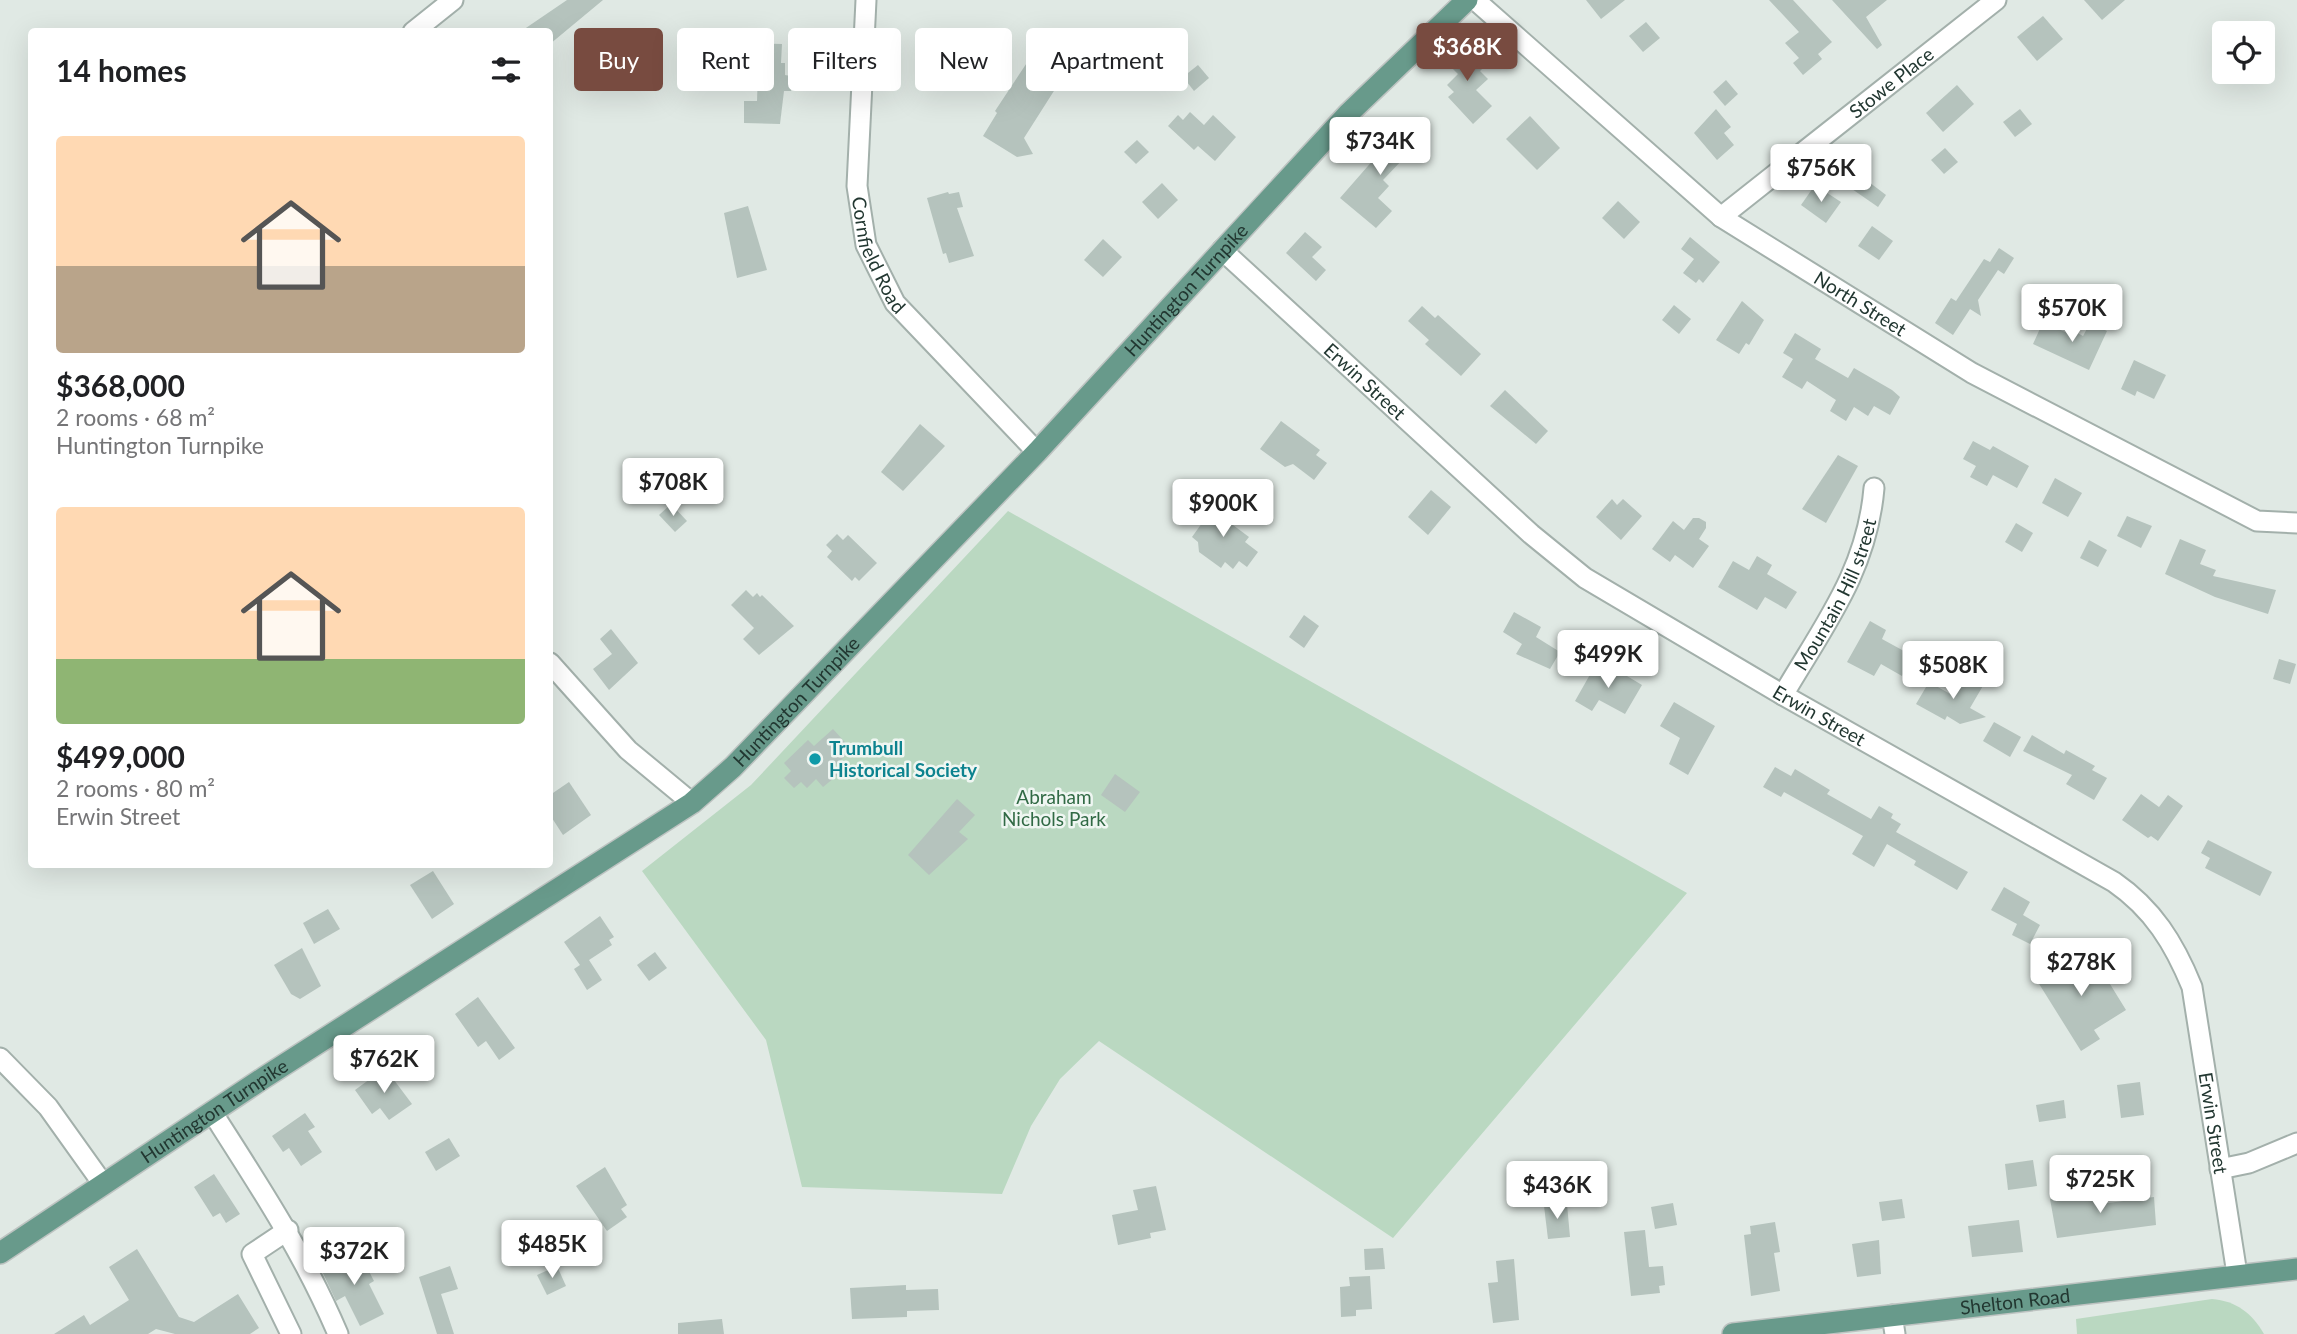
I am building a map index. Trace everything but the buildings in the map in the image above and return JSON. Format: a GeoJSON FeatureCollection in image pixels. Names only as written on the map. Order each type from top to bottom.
{"type":"FeatureCollection","features":[{"type":"Feature","properties":{"kind":"main road","name":"Huntington Turnpike"},"geometry":{"type":"LineString","coordinates":[[0,1253],[212,1112],[692,803],[743,758],[1037,452],[1348,114],[1467,0]]}},
{"type":"Feature","properties":{"kind":"main road","name":"Shelton Road"},"geometry":{"type":"LineString","coordinates":[[1733,1334],[1893,1324],[2237,1274],[2297,1269]]}},
{"type":"Feature","properties":{"kind":"street"},"geometry":{"type":"LineString","coordinates":[[418,28],[453,0]]}},
{"type":"Feature","properties":{"kind":"street","name":"Cornfield Road"},"geometry":{"type":"LineString","coordinates":[[866,0],[857,186],[866,245],[895,303],[1037,452]]}},
{"type":"Feature","properties":{"kind":"street","name":"North Street"},"geometry":{"type":"LineString","coordinates":[[1475,0],[1721,217],[1972,373],[2257,521],[2297,523]]}},
{"type":"Feature","properties":{"kind":"street","name":"Stowe Place"},"geometry":{"type":"LineString","coordinates":[[1721,217],[1996,0]]}},
{"type":"Feature","properties":{"kind":"street","name":"Erwin Street"},"geometry":{"type":"LineString","coordinates":[[1222,250],[1531,534],[1585,578],[1783,695],[2114,882],[2146,907],[2180,957],[2192,987],[2237,1274]]}},
{"type":"Feature","properties":{"kind":"street","name":"Mountain Hill street"},"geometry":{"type":"LineString","coordinates":[[1783,695],[1856,570],[1871,523],[1874,488]]}},
{"type":"Feature","properties":{"kind":"street"},"geometry":{"type":"LineString","coordinates":[[553,666],[628,750],[692,803]]}},
{"type":"Feature","properties":{"kind":"street"},"geometry":{"type":"LineString","coordinates":[[0,1058],[48,1107],[103,1184]]}},
{"type":"Feature","properties":{"kind":"street"},"geometry":{"type":"LineString","coordinates":[[212,1112],[313,1274],[338,1334]]}},
{"type":"Feature","properties":{"kind":"street"},"geometry":{"type":"LineString","coordinates":[[2220,1169],[2249,1163],[2297,1143]]}},
{"type":"Feature","properties":{"kind":"street"},"geometry":{"type":"LineString","coordinates":[[288,1230],[252,1254],[290,1334]]}},
{"type":"Feature","properties":{"kind":"green space","name":"Abraham Nichols Park"},"geometry":{"type":"Polygon","coordinates":[[[1008,511],[1687,893],[1393,1238],[1099,1041],[1060,1079],[1031,1126],[1002,1194],[802,1187],[766,1040],[642,871],[751,785],[1008,511]]]}},
{"type":"Feature","properties":{"kind":"green space"},"geometry":{"type":"Polygon","coordinates":[[[2212,1299],[2229,1302],[2242,1309],[2264,1334],[2077,1334],[2076,1319],[2212,1299]]]}},
{"type":"Feature","properties":{"kind":"place","name":"Trumbull Historical Society"},"geometry":{"type":"Point","coordinates":[815,759]}}]}
